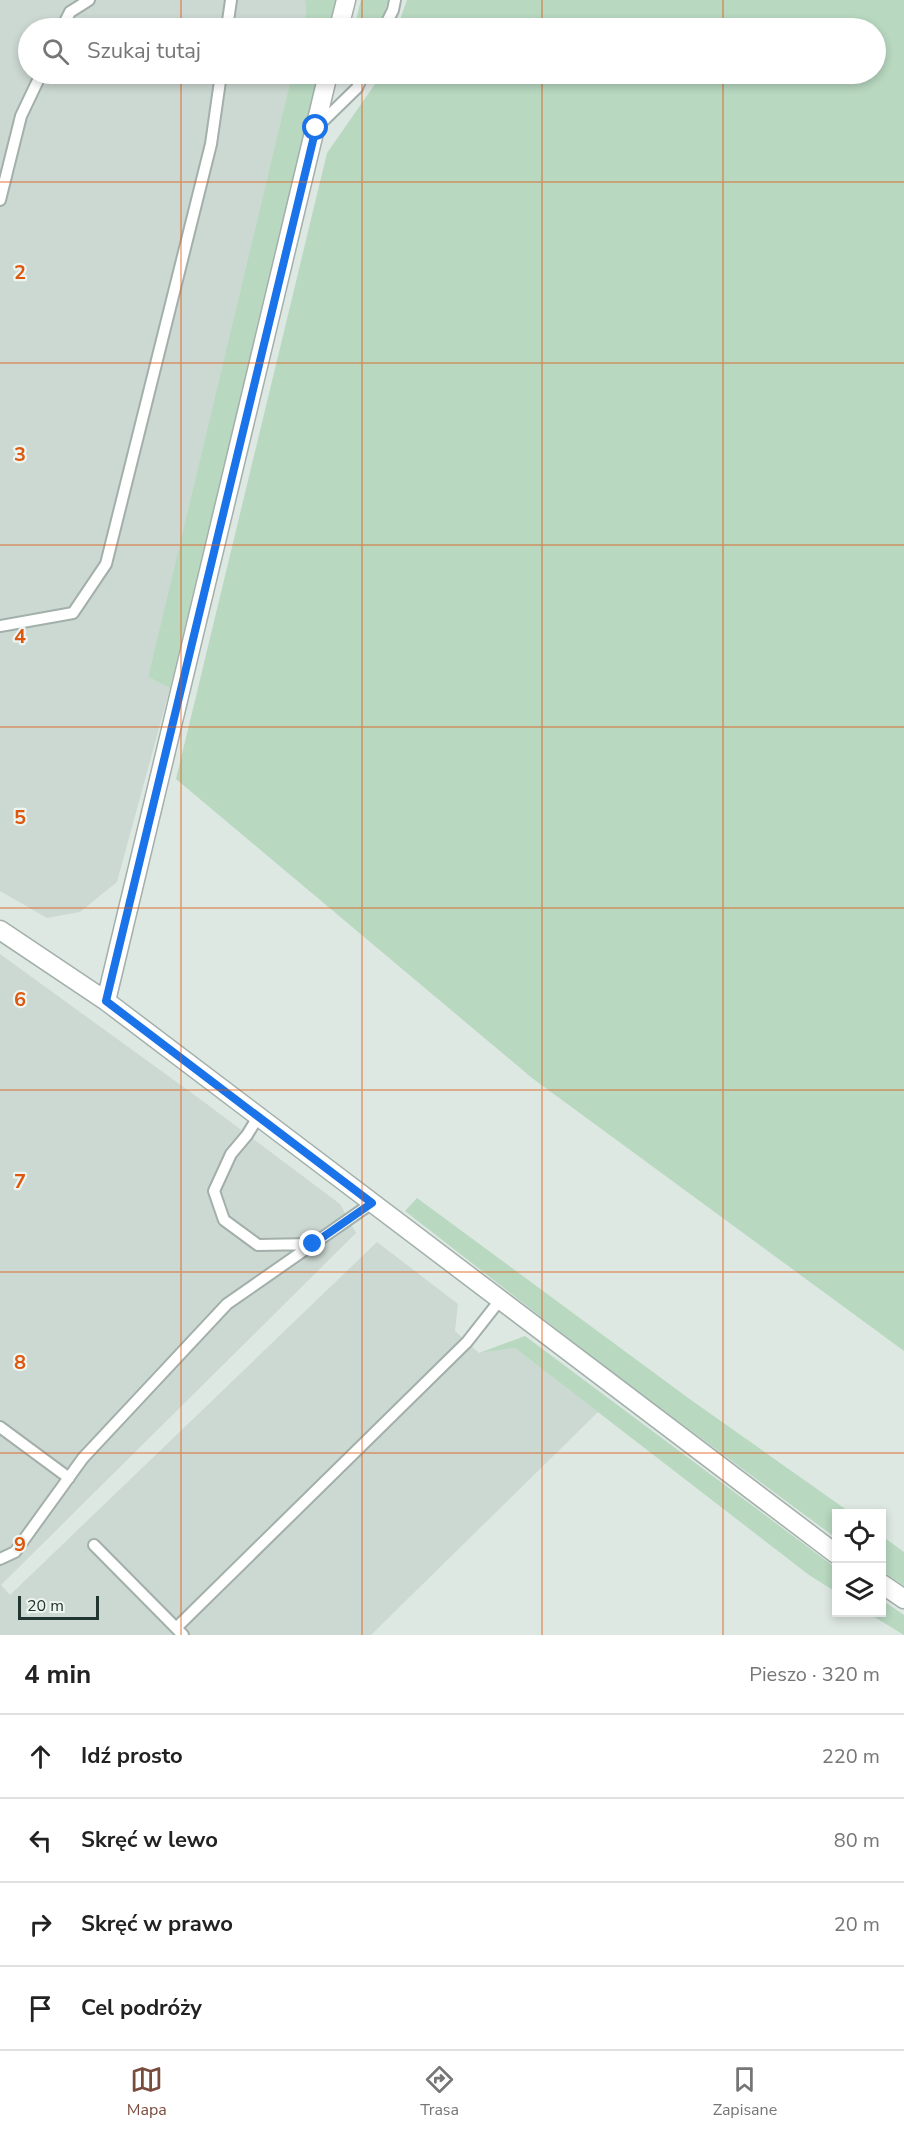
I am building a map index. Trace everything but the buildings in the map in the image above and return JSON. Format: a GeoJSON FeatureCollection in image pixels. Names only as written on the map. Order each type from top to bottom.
{"type":"FeatureCollection","features":[{"type":"Feature","properties":{"kind":"street"},"geometry":{"type":"LineString","coordinates":[[342,18],[346,0]]}},
{"type":"Feature","properties":{"kind":"street"},"geometry":{"type":"LineString","coordinates":[[106,1001],[326,84]]}},
{"type":"Feature","properties":{"kind":"street"},"geometry":{"type":"LineString","coordinates":[[0,930],[106,1001],[832,1550]]}},
{"type":"Feature","properties":{"kind":"street"},"geometry":{"type":"LineString","coordinates":[[886,1587],[904,1599]]}},
{"type":"Feature","properties":{"kind":"lane"},"geometry":{"type":"LineString","coordinates":[[67,18],[70,12],[89,0]]}},
{"type":"Feature","properties":{"kind":"lane"},"geometry":{"type":"LineString","coordinates":[[228,18],[231,0]]}},
{"type":"Feature","properties":{"kind":"lane"},"geometry":{"type":"LineString","coordinates":[[389,18],[395,0]]}},
{"type":"Feature","properties":{"kind":"lane"},"geometry":{"type":"LineString","coordinates":[[0,200],[21,116],[36,84]]}},
{"type":"Feature","properties":{"kind":"lane"},"geometry":{"type":"LineString","coordinates":[[0,626],[73,613],[106,564],[211,144],[220,84]]}},
{"type":"Feature","properties":{"kind":"lane"},"geometry":{"type":"LineString","coordinates":[[316,128],[359,84]]}},
{"type":"Feature","properties":{"kind":"lane"},"geometry":{"type":"LineString","coordinates":[[258,1117],[231,1154],[214,1191],[224,1220],[258,1245],[313,1244]]}},
{"type":"Feature","properties":{"kind":"lane"},"geometry":{"type":"LineString","coordinates":[[0,1559],[15,1552],[83,1458],[227,1304],[372,1203]]}},
{"type":"Feature","properties":{"kind":"lane"},"geometry":{"type":"LineString","coordinates":[[94,1545],[180,1631],[467,1342],[500,1300]]}},
{"type":"Feature","properties":{"kind":"lane"},"geometry":{"type":"LineString","coordinates":[[0,1427],[69,1478]]}},
{"type":"Feature","properties":{"kind":"shaded area"},"geometry":{"type":"Polygon","coordinates":[[[0,0],[305,0],[305,18],[18,18],[18,84],[290,84],[148,677],[170,688],[117,882],[80,912],[47,918],[0,891],[0,0]]]}},
{"type":"Feature","properties":{"kind":"shaded area"},"geometry":{"type":"Polygon","coordinates":[[[0,954],[340,1204],[356,1233],[1,1585],[10,1595],[377,1242],[458,1304],[455,1331],[479,1353],[515,1348],[598,1412],[371,1635],[0,1635],[0,954]]]}},
{"type":"Feature","properties":{"kind":"green space"},"geometry":{"type":"Polygon","coordinates":[[[305,0],[337,0],[332,18],[305,18],[305,0]]]}},
{"type":"Feature","properties":{"kind":"green space"},"geometry":{"type":"Polygon","coordinates":[[[361,0],[388,0],[381,18],[356,18],[361,0]]]}},
{"type":"Feature","properties":{"kind":"green space"},"geometry":{"type":"Polygon","coordinates":[[[407,0],[904,0],[904,1351],[532,1078],[176,779],[327,153],[375,84],[886,84],[886,18],[401,18],[407,0]]]}},
{"type":"Feature","properties":{"kind":"green space"},"geometry":{"type":"Polygon","coordinates":[[[290,84],[317,84],[170,688],[148,677],[290,84]]]}},
{"type":"Feature","properties":{"kind":"green space"},"geometry":{"type":"Polygon","coordinates":[[[417,1198],[691,1400],[845,1509],[832,1509],[832,1535],[617,1376],[405,1211],[417,1198]]]}},
{"type":"Feature","properties":{"kind":"green space"},"geometry":{"type":"Polygon","coordinates":[[[525,1336],[832,1565],[832,1589],[809,1575],[515,1348],[479,1353],[525,1336]]]}},
{"type":"Feature","properties":{"kind":"green space"},"geometry":{"type":"Polygon","coordinates":[[[886,1539],[904,1552],[904,1586],[886,1574],[886,1539]]]}},
{"type":"Feature","properties":{"kind":"green space"},"geometry":{"type":"Polygon","coordinates":[[[886,1603],[904,1615],[904,1635],[875,1617],[886,1617],[886,1603]]]}},
{"type":"Feature","properties":{"kind":"route"},"geometry":{"type":"LineString","coordinates":[[313,1244],[372,1203],[106,1001],[316,128]]}}]}
